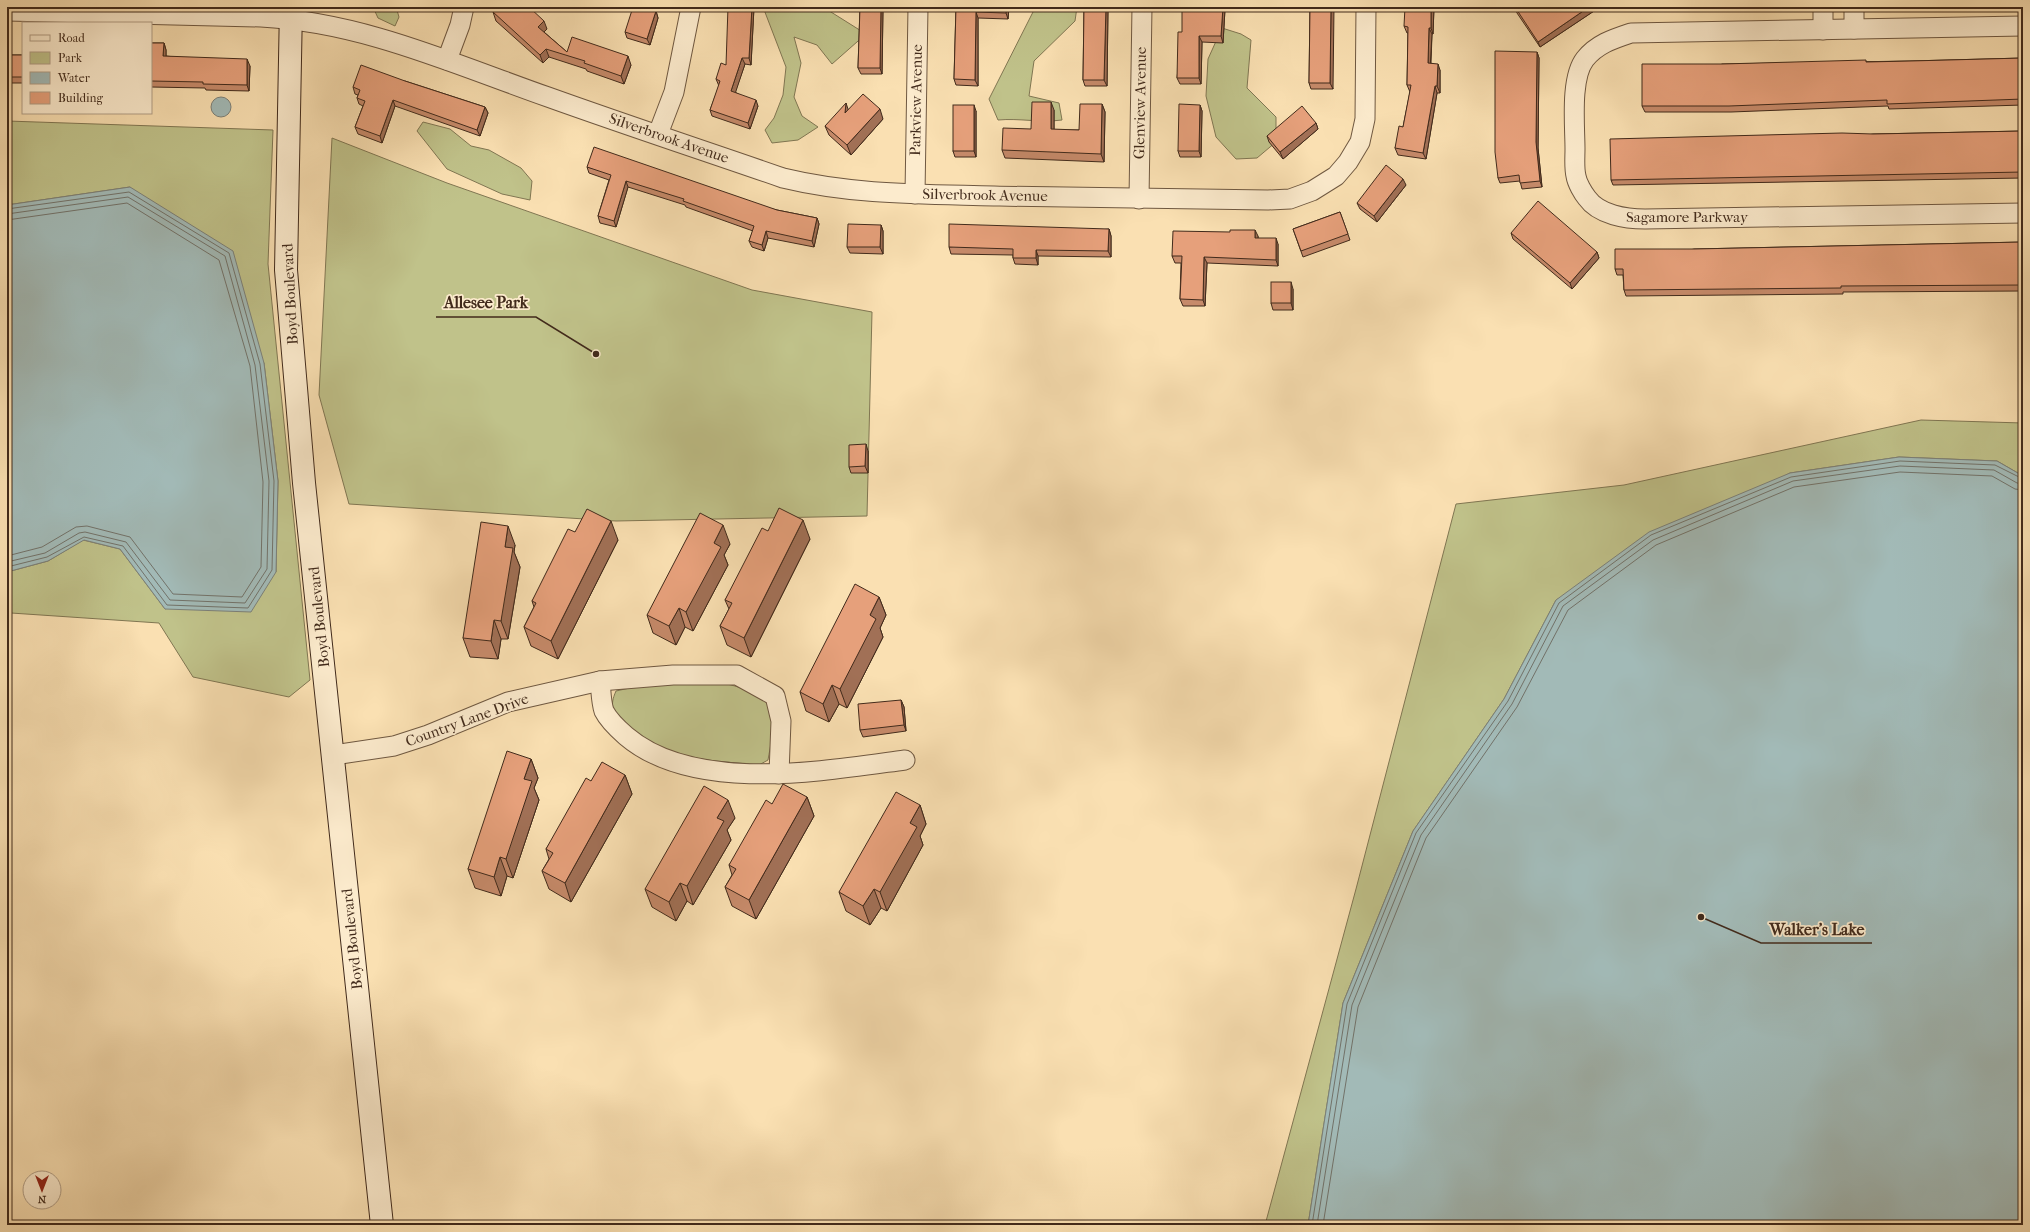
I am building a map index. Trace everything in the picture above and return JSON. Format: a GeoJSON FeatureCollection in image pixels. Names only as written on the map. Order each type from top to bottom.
{"type":"FeatureCollection","features":[{"type":"Feature","properties":{"kind":"street"},"geometry":{"type":"LineString","coordinates":[[447,60],[460,25],[464,7]]}},
{"type":"Feature","properties":{"kind":"street"},"geometry":{"type":"LineString","coordinates":[[658,134],[674,92],[691,7]]}},
{"type":"Feature","properties":{"kind":"street","name":"Parkview Avenue"},"geometry":{"type":"LineString","coordinates":[[915,194],[918,7]]}},
{"type":"Feature","properties":{"kind":"street","name":"Glenview Avenue"},"geometry":{"type":"LineString","coordinates":[[1138,199],[1142,7]]}},
{"type":"Feature","properties":{"kind":"street","name":"Silverbrook Avenue"},"geometry":{"type":"LineString","coordinates":[[7,11],[142,10],[291,13],[326,24],[385,38],[548,97],[783,178],[814,186],[848,190],[915,194],[1138,199],[1290,199],[1312,191],[1336,176],[1348,162],[1360,142],[1364,119],[1366,7]]}},
{"type":"Feature","properties":{"kind":"street"},"geometry":{"type":"LineString","coordinates":[[1822,30],[1823,7]]}},
{"type":"Feature","properties":{"kind":"street"},"geometry":{"type":"LineString","coordinates":[[1854,7],[1854,29]]}},
{"type":"Feature","properties":{"kind":"street","name":"Boyd Boulevard"},"geometry":{"type":"LineString","coordinates":[[291,13],[286,270],[304,483],[334,755],[382,1225]]}},
{"type":"Feature","properties":{"kind":"street","name":"Sagamore Parkway"},"geometry":{"type":"LineString","coordinates":[[2023,26],[1631,33],[1607,40],[1596,48],[1584,60],[1575,87],[1576,177],[1587,199],[1601,210],[1612,215],[1639,219],[2023,213]]}},
{"type":"Feature","properties":{"kind":"street","name":"Country Lane Drive"},"geometry":{"type":"LineString","coordinates":[[334,755],[394,746],[428,735],[508,702],[600,681],[673,675],[737,675],[775,696],[781,721],[779,774]]}},
{"type":"Feature","properties":{"kind":"street"},"geometry":{"type":"LineString","coordinates":[[600,681],[604,710],[615,726],[640,747],[664,758],[691,766],[744,775],[779,774],[905,760]]}},
{"type":"Feature","properties":{"kind":"green space"},"geometry":{"type":"Polygon","coordinates":[[[373,7],[396,7],[399,17],[395,26],[378,18],[373,7]]]}},
{"type":"Feature","properties":{"kind":"green space"},"geometry":{"type":"Polygon","coordinates":[[[763,7],[823,7],[866,34],[832,64],[817,45],[794,37],[801,63],[794,97],[802,116],[818,127],[798,140],[772,143],[765,130],[774,118],[783,95],[786,67],[763,7]]]}},
{"type":"Feature","properties":{"kind":"green space"},"geometry":{"type":"Polygon","coordinates":[[[1033,7],[1077,7],[1075,21],[1034,61],[1029,96],[1059,103],[1062,120],[998,120],[989,99],[1034,10],[1033,7]]]}},
{"type":"Feature","properties":{"kind":"green space"},"geometry":{"type":"Polygon","coordinates":[[[1222,28],[1241,34],[1251,40],[1247,88],[1276,117],[1276,142],[1257,158],[1236,159],[1216,137],[1206,96],[1208,59],[1222,28]]]}},
{"type":"Feature","properties":{"kind":"green space"},"geometry":{"type":"Polygon","coordinates":[[[7,121],[273,130],[268,264],[310,680],[289,697],[193,677],[159,623],[11,613],[7,611],[7,572],[48,561],[83,540],[120,549],[165,609],[276,572],[278,481],[264,363],[130,187],[7,205],[7,121]]]}},
{"type":"Feature","properties":{"kind":"green space"},"geometry":{"type":"Polygon","coordinates":[[[423,122],[450,129],[471,146],[489,150],[521,168],[532,181],[530,200],[502,194],[447,169],[417,131],[423,122]]]}},
{"type":"Feature","properties":{"kind":"green space"},"geometry":{"type":"Polygon","coordinates":[[[332,138],[447,183],[752,290],[872,312],[867,516],[616,521],[349,504],[319,395],[332,138]]]}},
{"type":"Feature","properties":{"kind":"green space"},"geometry":{"type":"Polygon","coordinates":[[[1921,420],[2023,423],[2023,476],[1997,461],[1899,457],[1790,473],[1556,600],[1504,699],[1413,831],[1343,1003],[1308,1225],[1265,1225],[1356,889],[1456,504],[1624,485],[1921,420]]]}},
{"type":"Feature","properties":{"kind":"green space"},"geometry":{"type":"Polygon","coordinates":[[[714,681],[748,690],[763,699],[768,705],[772,713],[773,724],[768,760],[759,765],[722,762],[687,756],[670,751],[639,735],[624,722],[613,708],[613,701],[616,691],[643,685],[714,681]]]}},
{"type":"Feature","properties":{"kind":"water"},"geometry":{"type":"Polygon","coordinates":[[[221,97],[228,100],[231,107],[228,114],[221,117],[214,114],[211,107],[214,100],[221,97]]]}},
{"type":"Feature","properties":{"kind":"water"},"geometry":{"type":"Polygon","coordinates":[[[130,187],[233,251],[264,363],[278,481],[276,572],[251,612],[165,609],[120,549],[84,540],[48,561],[7,572],[7,205],[130,187]]]}},
{"type":"Feature","properties":{"kind":"water"},"geometry":{"type":"Polygon","coordinates":[[[1899,457],[1997,461],[2023,476],[2023,1225],[1308,1225],[1343,1003],[1413,831],[1504,699],[1556,600],[1649,532],[1790,473],[1899,457]]]}},
{"type":"Feature","properties":{"kind":"building"},"geometry":{"type":"Polygon","coordinates":[[[498,7],[529,7],[544,21],[538,27],[567,52],[572,37],[628,56],[621,76],[584,63],[585,61],[546,49],[540,55],[493,12],[498,7]]]}},
{"type":"Feature","properties":{"kind":"building"},"geometry":{"type":"Polygon","coordinates":[[[633,7],[641,7],[656,11],[647,39],[625,32],[633,7]]]}},
{"type":"Feature","properties":{"kind":"building"},"geometry":{"type":"Polygon","coordinates":[[[728,7],[752,7],[749,58],[742,58],[731,91],[756,100],[748,123],[710,110],[720,81],[716,79],[721,63],[726,65],[728,7]]]}},
{"type":"Feature","properties":{"kind":"building"},"geometry":{"type":"Polygon","coordinates":[[[860,7],[881,7],[880,68],[858,68],[860,7]]]}},
{"type":"Feature","properties":{"kind":"building"},"geometry":{"type":"Polygon","coordinates":[[[956,7],[1006,7],[1006,13],[976,12],[975,80],[954,79],[956,7]]]}},
{"type":"Feature","properties":{"kind":"building"},"geometry":{"type":"Polygon","coordinates":[[[1084,7],[1106,7],[1104,80],[1083,80],[1084,7]]]}},
{"type":"Feature","properties":{"kind":"building"},"geometry":{"type":"Polygon","coordinates":[[[1182,7],[1223,7],[1221,36],[1199,36],[1199,78],[1177,78],[1178,32],[1182,32],[1182,7]]]}},
{"type":"Feature","properties":{"kind":"building"},"geometry":{"type":"Polygon","coordinates":[[[1310,7],[1331,7],[1330,83],[1309,83],[1310,7]]]}},
{"type":"Feature","properties":{"kind":"building"},"geometry":{"type":"Polygon","coordinates":[[[1405,7],[1431,7],[1428,63],[1438,64],[1437,86],[1435,86],[1423,153],[1395,148],[1399,126],[1403,127],[1411,85],[1407,85],[1408,27],[1404,26],[1405,7]]]}},
{"type":"Feature","properties":{"kind":"building"},"geometry":{"type":"Polygon","coordinates":[[[1515,7],[1589,7],[1538,42],[1515,7]]]}},
{"type":"Feature","properties":{"kind":"building"},"geometry":{"type":"Polygon","coordinates":[[[152,43],[164,43],[163,56],[247,59],[247,85],[203,84],[203,82],[152,81],[152,43]]]}},
{"type":"Feature","properties":{"kind":"building"},"geometry":{"type":"Polygon","coordinates":[[[1495,51],[1537,52],[1536,142],[1540,181],[1520,183],[1519,175],[1498,178],[1495,152],[1495,51]]]}},
{"type":"Feature","properties":{"kind":"building"},"geometry":{"type":"Polygon","coordinates":[[[7,55],[22,55],[22,77],[7,77],[7,55]]]}},
{"type":"Feature","properties":{"kind":"building"},"geometry":{"type":"Polygon","coordinates":[[[2023,58],[2023,99],[1887,104],[1887,100],[1729,106],[1642,106],[1642,64],[1722,64],[1866,60],[1866,62],[2023,58]]]}},
{"type":"Feature","properties":{"kind":"building"},"geometry":{"type":"Polygon","coordinates":[[[361,65],[485,107],[477,130],[393,100],[380,136],[355,127],[365,101],[357,98],[360,90],[353,87],[361,65]]]}},
{"type":"Feature","properties":{"kind":"building"},"geometry":{"type":"Polygon","coordinates":[[[863,94],[880,109],[847,145],[825,126],[846,103],[845,113],[863,94]]]}},
{"type":"Feature","properties":{"kind":"building"},"geometry":{"type":"Polygon","coordinates":[[[1032,102],[1051,102],[1051,129],[1079,130],[1080,104],[1102,104],[1101,154],[1002,150],[1003,128],[1031,129],[1032,102]]]}},
{"type":"Feature","properties":{"kind":"building"},"geometry":{"type":"Polygon","coordinates":[[[1179,104],[1200,105],[1199,151],[1178,151],[1179,104]]]}},
{"type":"Feature","properties":{"kind":"building"},"geometry":{"type":"Polygon","coordinates":[[[953,105],[974,105],[974,151],[953,151],[953,105]]]}},
{"type":"Feature","properties":{"kind":"building"},"geometry":{"type":"Polygon","coordinates":[[[1302,106],[1316,123],[1280,152],[1267,136],[1302,106]]]}},
{"type":"Feature","properties":{"kind":"building"},"geometry":{"type":"Polygon","coordinates":[[[2023,131],[2023,172],[1611,180],[1610,139],[1842,133],[1873,134],[2023,131]]]}},
{"type":"Feature","properties":{"kind":"building"},"geometry":{"type":"Polygon","coordinates":[[[594,147],[777,210],[817,218],[812,241],[766,231],[762,245],[749,241],[754,226],[683,201],[684,199],[626,181],[614,221],[598,216],[611,175],[587,167],[594,147]]]}},
{"type":"Feature","properties":{"kind":"building"},"geometry":{"type":"Polygon","coordinates":[[[1386,165],[1403,179],[1374,216],[1357,203],[1386,165]]]}},
{"type":"Feature","properties":{"kind":"building"},"geometry":{"type":"Polygon","coordinates":[[[1538,201],[1597,252],[1570,283],[1511,233],[1538,201]]]}},
{"type":"Feature","properties":{"kind":"building"},"geometry":{"type":"Polygon","coordinates":[[[1340,212],[1348,234],[1301,251],[1293,229],[1340,212]]]}},
{"type":"Feature","properties":{"kind":"building"},"geometry":{"type":"Polygon","coordinates":[[[848,224],[881,225],[880,247],[847,247],[848,224]]]}},
{"type":"Feature","properties":{"kind":"building"},"geometry":{"type":"Polygon","coordinates":[[[949,224],[1109,229],[1108,251],[1036,250],[1036,258],[1013,258],[1013,249],[949,247],[949,224]]]}},
{"type":"Feature","properties":{"kind":"building"},"geometry":{"type":"Polygon","coordinates":[[[1230,230],[1255,230],[1255,238],[1276,238],[1276,260],[1204,257],[1203,300],[1180,299],[1182,256],[1172,256],[1173,231],[1230,232],[1230,230]]]}},
{"type":"Feature","properties":{"kind":"building"},"geometry":{"type":"Polygon","coordinates":[[[2023,242],[2023,285],[1841,286],[1841,288],[1624,290],[1623,269],[1615,269],[1615,249],[1694,249],[2023,242]]]}},
{"type":"Feature","properties":{"kind":"building"},"geometry":{"type":"Polygon","coordinates":[[[1271,282],[1291,282],[1291,303],[1271,303],[1271,282]]]}},
{"type":"Feature","properties":{"kind":"building"},"geometry":{"type":"Polygon","coordinates":[[[866,444],[865,466],[849,467],[849,445],[866,444]]]}},
{"type":"Feature","properties":{"kind":"building"},"geometry":{"type":"Polygon","coordinates":[[[779,508],[803,520],[744,638],[720,626],[732,603],[725,600],[762,528],[768,531],[779,508]]]}},
{"type":"Feature","properties":{"kind":"building"},"geometry":{"type":"Polygon","coordinates":[[[587,509],[611,521],[551,641],[524,627],[536,603],[532,601],[568,529],[575,532],[587,509]]]}},
{"type":"Feature","properties":{"kind":"building"},"geometry":{"type":"Polygon","coordinates":[[[700,513],[723,525],[714,543],[721,547],[686,612],[679,608],[669,626],[647,615],[700,513]]]}},
{"type":"Feature","properties":{"kind":"building"},"geometry":{"type":"Polygon","coordinates":[[[481,522],[508,526],[505,547],[513,548],[501,621],[494,620],[491,641],[463,638],[481,522]]]}},
{"type":"Feature","properties":{"kind":"building"},"geometry":{"type":"Polygon","coordinates":[[[855,584],[879,597],[870,615],[876,619],[840,689],[832,685],[823,704],[800,692],[855,584]]]}},
{"type":"Feature","properties":{"kind":"building"},"geometry":{"type":"Polygon","coordinates":[[[901,700],[904,725],[860,730],[858,704],[901,700]]]}},
{"type":"Feature","properties":{"kind":"building"},"geometry":{"type":"Polygon","coordinates":[[[507,751],[531,759],[524,779],[532,781],[506,859],[500,857],[494,877],[468,869],[507,751]]]}},
{"type":"Feature","properties":{"kind":"building"},"geometry":{"type":"Polygon","coordinates":[[[602,762],[625,775],[565,883],[542,871],[553,853],[546,849],[586,778],[591,781],[602,762]]]}},
{"type":"Feature","properties":{"kind":"building"},"geometry":{"type":"Polygon","coordinates":[[[783,784],[807,797],[749,900],[725,887],[736,869],[729,865],[766,800],[772,804],[783,784]]]}},
{"type":"Feature","properties":{"kind":"building"},"geometry":{"type":"Polygon","coordinates":[[[704,786],[728,800],[717,818],[724,821],[687,886],[680,883],[669,902],[645,889],[704,786]]]}},
{"type":"Feature","properties":{"kind":"building"},"geometry":{"type":"Polygon","coordinates":[[[896,792],[920,805],[910,823],[917,827],[880,892],[874,889],[863,906],[839,892],[896,792]]]}},
{"type":"Feature","properties":{"kind":"place","name":"Allesee Park"},"geometry":{"type":"Point","coordinates":[596,354]}},
{"type":"Feature","properties":{"kind":"place","name":"Walker's Lake"},"geometry":{"type":"Point","coordinates":[1701,917]}}]}
